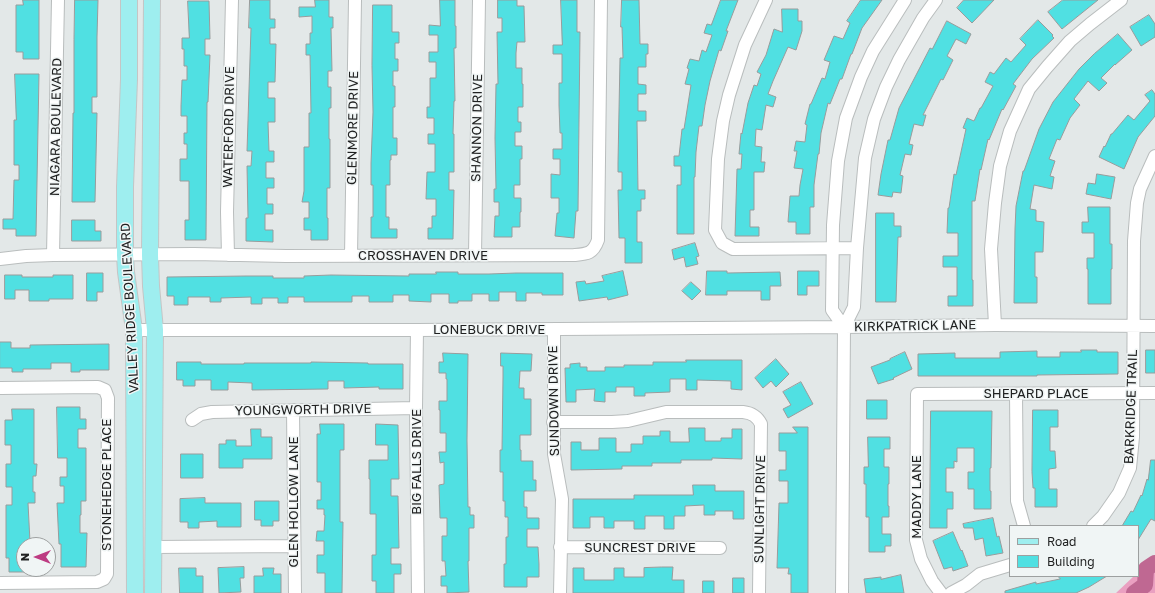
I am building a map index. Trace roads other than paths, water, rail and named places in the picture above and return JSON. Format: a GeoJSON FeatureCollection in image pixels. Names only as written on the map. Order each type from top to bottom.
{"type":"FeatureCollection","features":[{"type":"Feature","properties":{"kind":"main road","name":"VALLEY RIDGE BOULEVARD"},"geometry":{"type":"LineString","coordinates":[[129,0],[129,79],[125,255],[134,330],[135,593]]}},
{"type":"Feature","properties":{"kind":"main road","name":"VALLEY RIDGE BOULEVARD"},"geometry":{"type":"LineString","coordinates":[[152,0],[150,255],[155,330],[154,593]]}},
{"type":"Feature","properties":{"kind":"street","name":"NIAGARA BOULEVARD"},"geometry":{"type":"LineString","coordinates":[[53,255],[58,0]]}},
{"type":"Feature","properties":{"kind":"street","name":"WATERFORD DRIVE"},"geometry":{"type":"LineString","coordinates":[[228,255],[227,212],[232,0]]}},
{"type":"Feature","properties":{"kind":"street","name":"GLENMORE DRIVE"},"geometry":{"type":"LineString","coordinates":[[351,256],[355,0]]}},
{"type":"Feature","properties":{"kind":"street","name":"SHANNON DRIVE"},"geometry":{"type":"LineString","coordinates":[[475,255],[479,0]]}},
{"type":"Feature","properties":{"kind":"street","name":"CROSSHAVEN DRIVE"},"geometry":{"type":"LineString","coordinates":[[0,259],[53,255],[351,256],[584,254],[592,252],[596,247],[598,240],[602,0]]}},
{"type":"Feature","properties":{"kind":"street"},"geometry":{"type":"LineString","coordinates":[[766,0],[745,45],[729,95],[723,121],[718,159],[715,230],[722,243],[733,249],[857,248]]}},
{"type":"Feature","properties":{"kind":"street"},"geometry":{"type":"LineString","coordinates":[[905,0],[873,51],[861,77],[846,118],[838,161],[833,225],[832,310],[844,327],[854,307],[857,248],[865,158],[874,119],[886,87],[899,60],[923,18],[936,0]]}},
{"type":"Feature","properties":{"kind":"street"},"geometry":{"type":"LineString","coordinates":[[995,325],[991,249],[1000,166],[1010,131],[1029,89],[1047,66],[1070,41],[1121,0]]}},
{"type":"Feature","properties":{"kind":"street","name":"BARKRIDGE TRAIL"},"geometry":{"type":"LineString","coordinates":[[1094,525],[1103,516],[1119,493],[1130,468],[1133,437],[1134,241],[1137,203],[1142,184],[1155,156]]}},
{"type":"Feature","properties":{"kind":"street","name":"KIRKPATRICK LANE"},"geometry":{"type":"LineString","coordinates":[[842,593],[844,327],[995,325],[1155,326]]}},
{"type":"Feature","properties":{"kind":"street","name":"LONEBUCK DRIVE"},"geometry":{"type":"LineString","coordinates":[[134,330],[844,327]]}},
{"type":"Feature","properties":{"kind":"street","name":"SUNDOWN DRIVE"},"geometry":{"type":"LineString","coordinates":[[554,329],[554,454],[562,499],[560,593]]}},
{"type":"Feature","properties":{"kind":"street","name":"BIG FALLS DRIVE"},"geometry":{"type":"LineString","coordinates":[[417,330],[416,408],[418,593]]}},
{"type":"Feature","properties":{"kind":"street","name":"STONEHEDGE PLACE"},"geometry":{"type":"LineString","coordinates":[[0,388],[98,387],[105,390],[108,398],[107,574],[104,579],[97,582],[0,583]]}},
{"type":"Feature","properties":{"kind":"street","name":"SHEPARD PLACE"},"geometry":{"type":"LineString","coordinates":[[918,394],[1155,393]]}},
{"type":"Feature","properties":{"kind":"street","name":"MADDY LANE"},"geometry":{"type":"LineString","coordinates":[[918,394],[916,540],[921,559],[941,593]]}},
{"type":"Feature","properties":{"kind":"street"},"geometry":{"type":"LineString","coordinates":[[1016,394],[1017,501],[1024,525]]}},
{"type":"Feature","properties":{"kind":"street","name":"YOUNGWORTH DRIVE"},"geometry":{"type":"LineString","coordinates":[[192,420],[201,414],[212,412],[416,408]]}},
{"type":"Feature","properties":{"kind":"street","name":"GLEN HOLLOW LANE"},"geometry":{"type":"LineString","coordinates":[[293,410],[295,593]]}},
{"type":"Feature","properties":{"kind":"street","name":"SUNLIGHT DRIVE"},"geometry":{"type":"LineString","coordinates":[[553,422],[628,421],[666,412],[743,412],[754,415],[760,424],[759,593]]}},
{"type":"Feature","properties":{"kind":"street"},"geometry":{"type":"LineString","coordinates":[[154,547],[294,546]]}},
{"type":"Feature","properties":{"kind":"street","name":"SUNCREST DRIVE"},"geometry":{"type":"LineString","coordinates":[[560,547],[720,548]]}},
{"type":"Feature","properties":{"kind":"street"},"geometry":{"type":"LineString","coordinates":[[951,593],[966,585],[980,574],[1009,565]]}},
{"type":"Feature","properties":{"kind":"waterway"},"geometry":{"type":"LineString","coordinates":[[1134,593],[1145,585],[1146,569],[1155,563]]}}]}
